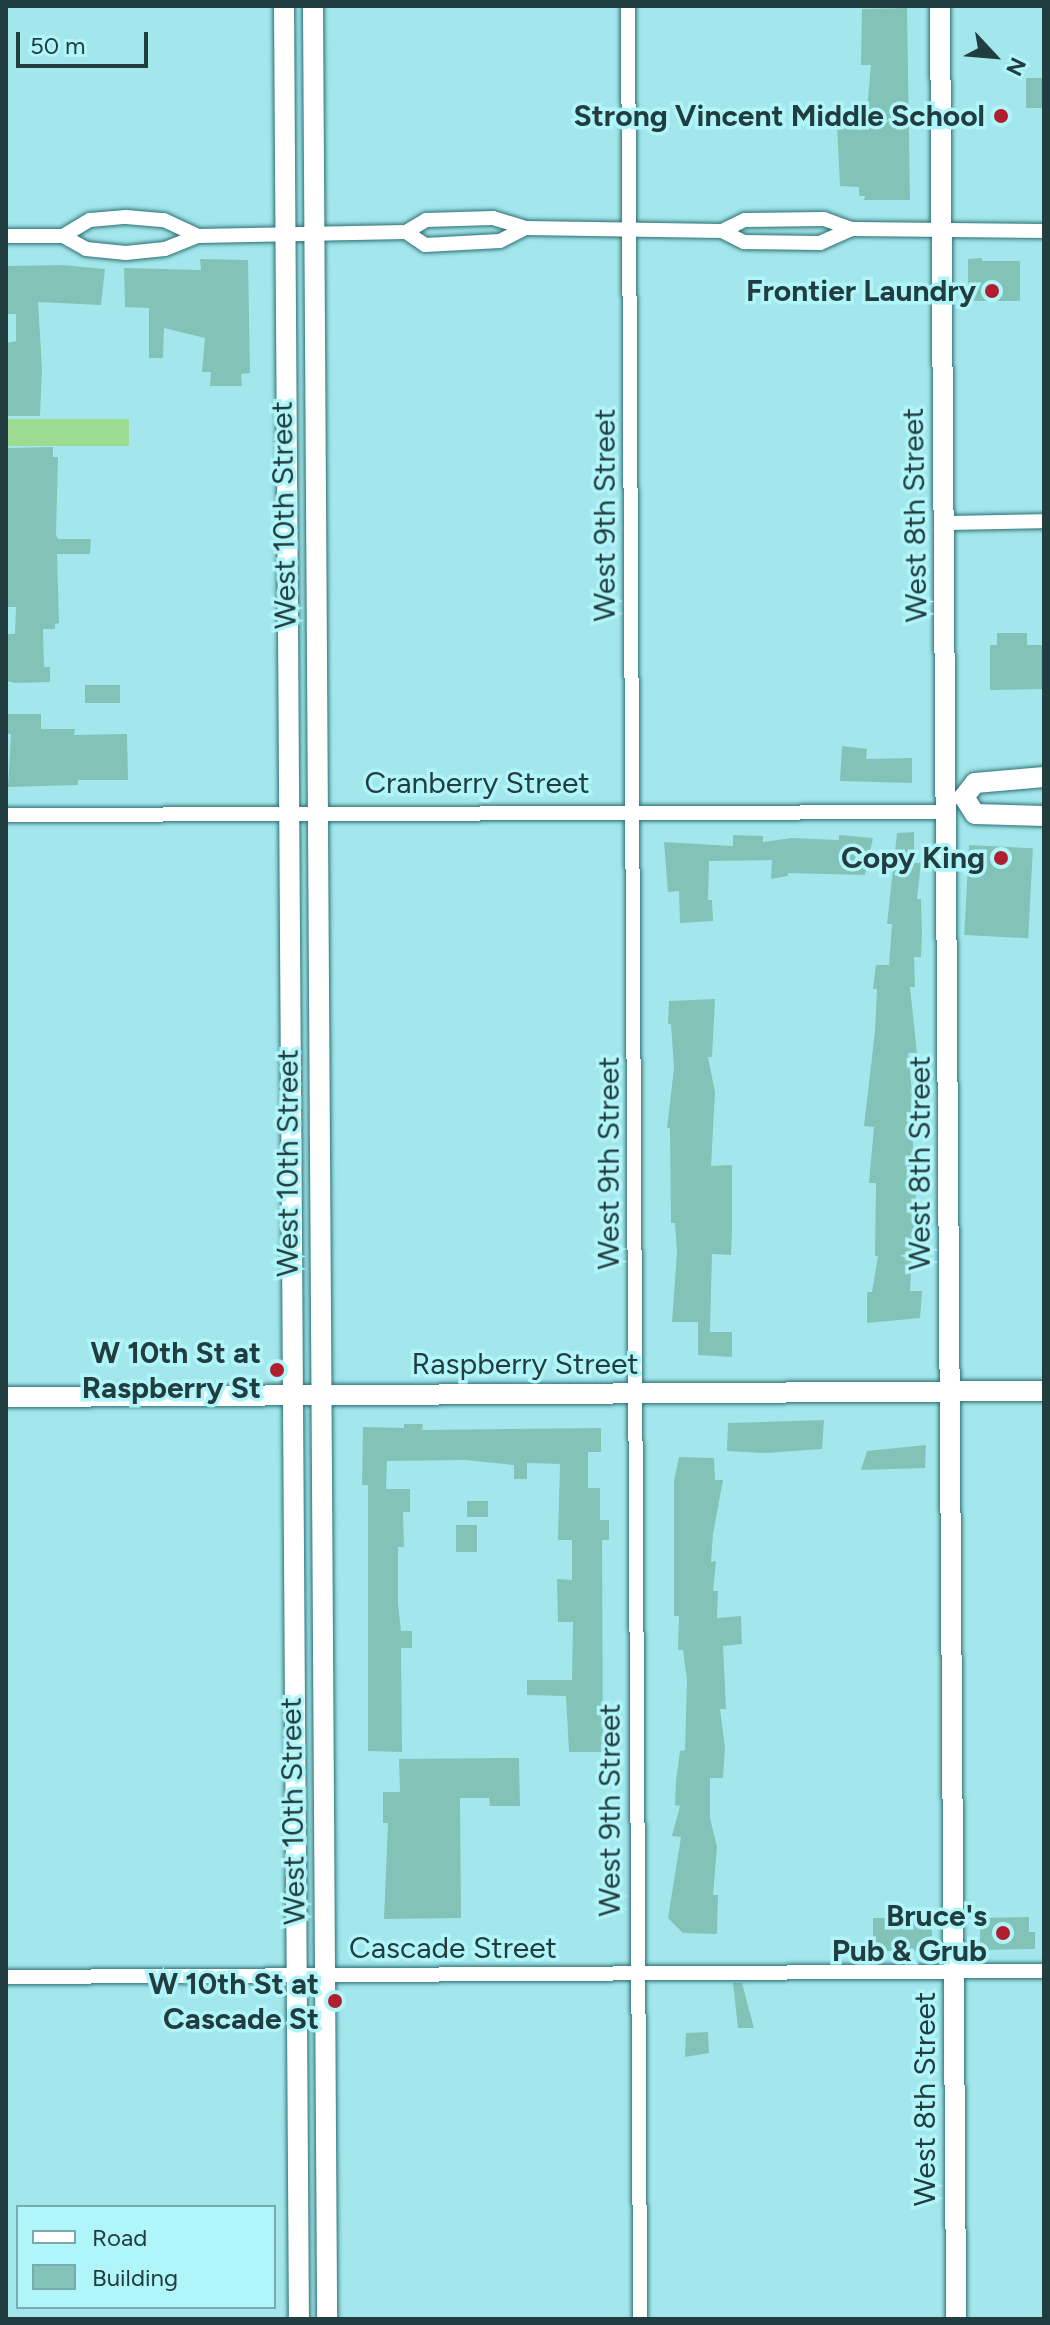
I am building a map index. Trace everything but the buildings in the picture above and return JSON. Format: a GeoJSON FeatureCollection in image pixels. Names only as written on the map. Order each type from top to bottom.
{"type":"FeatureCollection","features":[{"type":"Feature","properties":{"kind":"street","name":"West 10th Street"},"geometry":{"type":"LineString","coordinates":[[284,6],[299,2319]]}},
{"type":"Feature","properties":{"kind":"street","name":"West 10th Street"},"geometry":{"type":"LineString","coordinates":[[313,6],[319,1395],[327,2319]]}},
{"type":"Feature","properties":{"kind":"street","name":"West 9th Street"},"geometry":{"type":"LineString","coordinates":[[628,6],[640,2319]]}},
{"type":"Feature","properties":{"kind":"street","name":"West 8th Street"},"geometry":{"type":"LineString","coordinates":[[940,6],[944,523],[953,801],[951,1391],[956,2319]]}},
{"type":"Feature","properties":{"kind":"street"},"geometry":{"type":"LineString","coordinates":[[63,236],[90,220],[126,217],[164,220],[198,236]]}},
{"type":"Feature","properties":{"kind":"street"},"geometry":{"type":"LineString","coordinates":[[6,236],[63,236],[86,249],[126,253],[165,249],[198,236],[406,232],[426,220],[493,218],[525,228],[630,231],[722,231],[745,220],[824,219],[852,229],[941,233],[1044,231]]}},
{"type":"Feature","properties":{"kind":"street"},"geometry":{"type":"LineString","coordinates":[[406,232],[425,245],[500,241],[525,228]]}},
{"type":"Feature","properties":{"kind":"street"},"geometry":{"type":"LineString","coordinates":[[722,231],[744,242],[820,243],[852,229]]}},
{"type":"Feature","properties":{"kind":"street"},"geometry":{"type":"LineString","coordinates":[[944,523],[1044,521]]}},
{"type":"Feature","properties":{"kind":"street"},"geometry":{"type":"LineString","coordinates":[[288,525],[315,524]]}},
{"type":"Feature","properties":{"kind":"street","name":"Cranberry Street"},"geometry":{"type":"LineString","coordinates":[[953,801],[975,783],[1044,777]]}},
{"type":"Feature","properties":{"kind":"street","name":"Cranberry Street"},"geometry":{"type":"LineString","coordinates":[[6,815],[632,812],[953,801],[975,814],[1044,816]]}},
{"type":"Feature","properties":{"kind":"street"},"geometry":{"type":"LineString","coordinates":[[290,1105],[318,1106]]}},
{"type":"Feature","properties":{"kind":"street","name":"Raspberry Street"},"geometry":{"type":"LineString","coordinates":[[6,1397],[1044,1391]]}},
{"type":"Feature","properties":{"kind":"street"},"geometry":{"type":"LineString","coordinates":[[295,1771],[323,1771]]}},
{"type":"Feature","properties":{"kind":"street","name":"Cascade Street"},"geometry":{"type":"LineString","coordinates":[[6,1977],[1044,1971]]}},
{"type":"Feature","properties":{"kind":"street"},"geometry":{"type":"LineString","coordinates":[[299,2268],[327,2268]]}},
{"type":"Feature","properties":{"kind":"green space"},"geometry":{"type":"Polygon","coordinates":[[[6,419],[129,419],[129,446],[6,446],[6,419]]]}},
{"type":"Feature","properties":{"kind":"place","name":"Strong Vincent Middle School"},"geometry":{"type":"Point","coordinates":[1001,116]}},
{"type":"Feature","properties":{"kind":"place","name":"Frontier Laundry"},"geometry":{"type":"Point","coordinates":[992,291]}},
{"type":"Feature","properties":{"kind":"place","name":"Copy King"},"geometry":{"type":"Point","coordinates":[1001,858]}},
{"type":"Feature","properties":{"kind":"place","name":"W 10th St at Raspberry St"},"geometry":{"type":"Point","coordinates":[277,1370]}},
{"type":"Feature","properties":{"kind":"place","name":"Bruce's Pub & Grub"},"geometry":{"type":"Point","coordinates":[1003,1933]}},
{"type":"Feature","properties":{"kind":"place","name":"W 10th St at Cascade St"},"geometry":{"type":"Point","coordinates":[335,2001]}}]}
